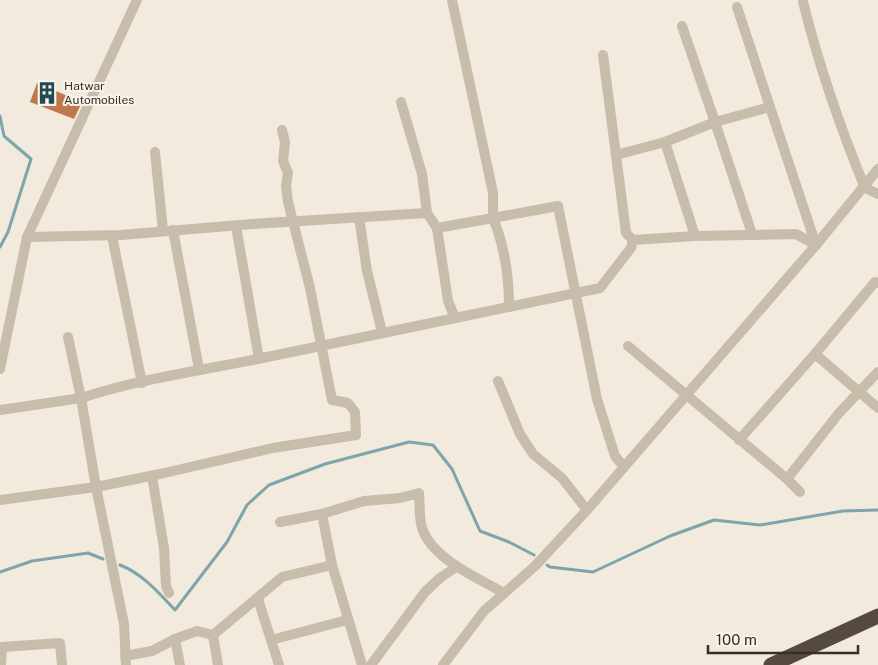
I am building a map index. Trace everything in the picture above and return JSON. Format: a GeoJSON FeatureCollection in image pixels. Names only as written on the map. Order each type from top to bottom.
{"type":"FeatureCollection","features":[{"type":"Feature","properties":{"kind":"highway"},"geometry":{"type":"LineString","coordinates":[[770,665],[878,616]]}},
{"type":"Feature","properties":{"kind":"street"},"geometry":{"type":"LineString","coordinates":[[0,368],[27,237],[137,0]]}},
{"type":"Feature","properties":{"kind":"street"},"geometry":{"type":"LineString","coordinates":[[452,0],[493,193],[493,218],[502,240],[509,276],[509,307]]}},
{"type":"Feature","properties":{"kind":"street"},"geometry":{"type":"LineString","coordinates":[[803,2],[830,96],[865,188],[878,194]]}},
{"type":"Feature","properties":{"kind":"street"},"geometry":{"type":"LineString","coordinates":[[737,7],[816,245]]}},
{"type":"Feature","properties":{"kind":"street"},"geometry":{"type":"LineString","coordinates":[[682,26],[752,234]]}},
{"type":"Feature","properties":{"kind":"street"},"geometry":{"type":"LineString","coordinates":[[603,55],[626,233],[633,240],[695,236],[796,234],[816,245]]}},
{"type":"Feature","properties":{"kind":"street"},"geometry":{"type":"LineString","coordinates":[[401,102],[422,174],[426,213],[436,228],[448,301],[454,318]]}},
{"type":"Feature","properties":{"kind":"street"},"geometry":{"type":"LineString","coordinates":[[616,155],[665,142],[715,122],[770,107]]}},
{"type":"Feature","properties":{"kind":"street"},"geometry":{"type":"LineString","coordinates":[[0,500],[96,487],[152,476],[265,449],[356,435],[356,412],[348,403],[332,400],[308,280],[286,186],[288,172],[283,161],[285,142],[282,130]]}},
{"type":"Feature","properties":{"kind":"street"},"geometry":{"type":"LineString","coordinates":[[665,142],[695,236]]}},
{"type":"Feature","properties":{"kind":"street"},"geometry":{"type":"LineString","coordinates":[[155,152],[168,230],[199,368]]}},
{"type":"Feature","properties":{"kind":"street"},"geometry":{"type":"LineString","coordinates":[[443,665],[484,611],[535,566],[587,510],[865,188],[878,169]]}},
{"type":"Feature","properties":{"kind":"street"},"geometry":{"type":"LineString","coordinates":[[436,228],[558,206],[574,293],[597,399],[615,456],[624,467]]}},
{"type":"Feature","properties":{"kind":"street"},"geometry":{"type":"LineString","coordinates":[[27,237],[112,236],[168,230],[426,213]]}},
{"type":"Feature","properties":{"kind":"street"},"geometry":{"type":"LineString","coordinates":[[359,217],[367,271],[382,332]]}},
{"type":"Feature","properties":{"kind":"street"},"geometry":{"type":"LineString","coordinates":[[236,226],[259,359]]}},
{"type":"Feature","properties":{"kind":"street"},"geometry":{"type":"LineString","coordinates":[[112,236],[142,383]]}},
{"type":"Feature","properties":{"kind":"street"},"geometry":{"type":"LineString","coordinates":[[0,410],[81,398],[112,388],[183,375],[199,368],[259,359],[600,288],[631,248],[633,240]]}},
{"type":"Feature","properties":{"kind":"street"},"geometry":{"type":"LineString","coordinates":[[740,440],[815,354],[874,282],[878,283]]}},
{"type":"Feature","properties":{"kind":"street"},"geometry":{"type":"LineString","coordinates":[[68,337],[124,624],[125,660],[152,651],[196,630],[213,635]]}},
{"type":"Feature","properties":{"kind":"street"},"geometry":{"type":"LineString","coordinates":[[628,346],[800,492]]}},
{"type":"Feature","properties":{"kind":"street"},"geometry":{"type":"LineString","coordinates":[[815,354],[878,408]]}},
{"type":"Feature","properties":{"kind":"street"},"geometry":{"type":"LineString","coordinates":[[787,479],[839,413],[878,372]]}},
{"type":"Feature","properties":{"kind":"street"},"geometry":{"type":"LineString","coordinates":[[498,382],[520,434],[529,447],[540,460],[562,478],[587,510]]}},
{"type":"Feature","properties":{"kind":"street"},"geometry":{"type":"LineString","coordinates":[[152,476],[164,548],[166,586],[169,593]]}},
{"type":"Feature","properties":{"kind":"street"},"geometry":{"type":"LineString","coordinates":[[280,522],[322,514],[364,501],[400,498],[419,493],[422,527],[429,541],[456,567],[504,593]]}},
{"type":"Feature","properties":{"kind":"street"},"geometry":{"type":"LineString","coordinates":[[322,514],[332,565],[362,665]]}},
{"type":"Feature","properties":{"kind":"street"},"geometry":{"type":"LineString","coordinates":[[213,635],[282,577],[332,565]]}},
{"type":"Feature","properties":{"kind":"street"},"geometry":{"type":"LineString","coordinates":[[371,665],[425,592],[456,567]]}},
{"type":"Feature","properties":{"kind":"street"},"geometry":{"type":"LineString","coordinates":[[258,599],[279,665]]}},
{"type":"Feature","properties":{"kind":"street"},"geometry":{"type":"LineString","coordinates":[[271,640],[347,620]]}},
{"type":"Feature","properties":{"kind":"street"},"geometry":{"type":"LineString","coordinates":[[213,635],[218,665]]}},
{"type":"Feature","properties":{"kind":"street"},"geometry":{"type":"LineString","coordinates":[[175,639],[180,665]]}},
{"type":"Feature","properties":{"kind":"street"},"geometry":{"type":"LineString","coordinates":[[1,665],[2,647],[60,643],[62,665]]}},
{"type":"Feature","properties":{"kind":"building","name":"Hatwar Automobiles"},"geometry":{"type":"Polygon","coordinates":[[[37,83],[82,102],[74,119],[30,102],[37,83]]]}},
{"type":"Feature","properties":{"kind":"waterway"},"geometry":{"type":"LineString","coordinates":[[0,116],[4,136],[31,159],[8,232],[0,247]]}},
{"type":"Feature","properties":{"kind":"waterway"},"geometry":{"type":"LineString","coordinates":[[120,565],[136,573],[175,610],[227,542],[247,505],[269,485],[325,464],[409,442],[433,445],[452,469],[480,531],[509,542],[534,555]]}},
{"type":"Feature","properties":{"kind":"waterway"},"geometry":{"type":"LineString","coordinates":[[547,565],[550,567],[593,572],[670,536],[714,520],[760,525],[843,511],[878,510]]}},
{"type":"Feature","properties":{"kind":"waterway"},"geometry":{"type":"LineString","coordinates":[[0,572],[32,561],[88,553],[103,559]]}},
{"type":"Feature","properties":{"kind":"place","name":"Hatwar Automobiles"},"geometry":{"type":"Point","coordinates":[47,93]}}]}
